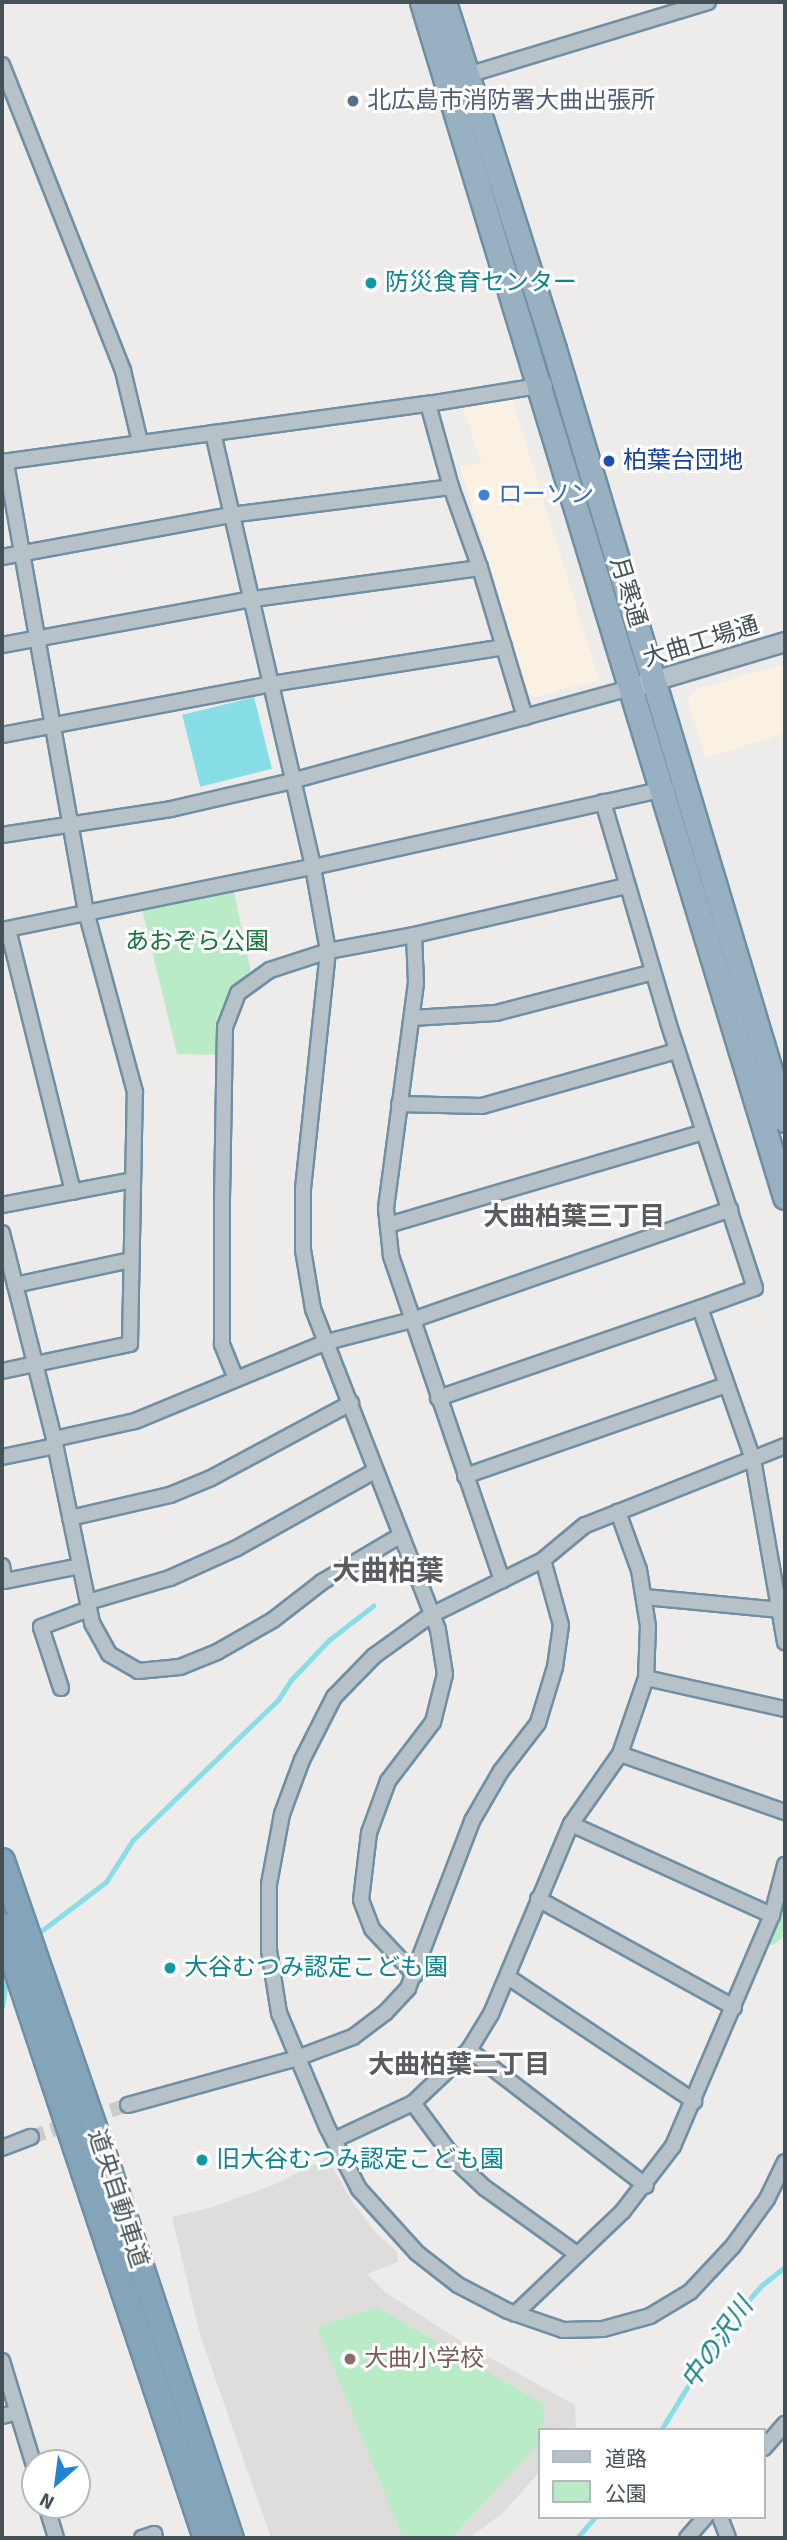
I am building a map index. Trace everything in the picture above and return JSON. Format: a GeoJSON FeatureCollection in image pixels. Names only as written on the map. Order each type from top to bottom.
{"type":"FeatureCollection","features":[{"type":"Feature","properties":{"kind":"highway","name":"月寒通"},"geometry":{"type":"LineString","coordinates":[[422,2],[457,78],[563,380],[641,685]]}},
{"type":"Feature","properties":{"kind":"highway","name":"月寒通"},"geometry":{"type":"LineString","coordinates":[[444,2],[457,78],[539,386],[785,1120]]}},
{"type":"Feature","properties":{"kind":"highway","name":"月寒通"},"geometry":{"type":"LineString","coordinates":[[674,787],[785,1197]]}},
{"type":"Feature","properties":{"kind":"highway","name":"道央自動車道"},"geometry":{"type":"LineString","coordinates":[[2,1861],[110,2173],[231,2538]]}},
{"type":"Feature","properties":{"kind":"highway","name":"道央自動車道"},"geometry":{"type":"LineString","coordinates":[[2,1926],[206,2538]]}},
{"type":"Feature","properties":{"kind":"street"},"geometry":{"type":"LineString","coordinates":[[457,78],[708,2]]}},
{"type":"Feature","properties":{"kind":"street"},"geometry":{"type":"LineString","coordinates":[[2,65],[8,100],[123,370],[140,442]]}},
{"type":"Feature","properties":{"kind":"street"},"geometry":{"type":"LineString","coordinates":[[2,1371],[130,1344],[135,1092],[86,912],[4,462],[428,404],[563,380]]}},
{"type":"Feature","properties":{"kind":"street"},"geometry":{"type":"LineString","coordinates":[[428,404],[451,487],[480,568],[526,717]]}},
{"type":"Feature","properties":{"kind":"street"},"geometry":{"type":"LineString","coordinates":[[213,433],[313,867],[328,951],[303,1188],[303,1250],[313,1309],[438,1630],[445,1674],[433,1722],[388,1781],[369,1833],[361,1900],[372,1929],[415,1975]]}},
{"type":"Feature","properties":{"kind":"street"},"geometry":{"type":"LineString","coordinates":[[2,557],[230,515],[451,487]]}},
{"type":"Feature","properties":{"kind":"street"},"geometry":{"type":"LineString","coordinates":[[2,645],[253,599],[480,568]]}},
{"type":"Feature","properties":{"kind":"street","name":"大曲工場通"},"geometry":{"type":"LineString","coordinates":[[641,685],[785,642]]}},
{"type":"Feature","properties":{"kind":"street"},"geometry":{"type":"LineString","coordinates":[[2,735],[271,684],[504,648]]}},
{"type":"Feature","properties":{"kind":"street"},"geometry":{"type":"LineString","coordinates":[[2,835],[171,809],[292,781],[641,685]]}},
{"type":"Feature","properties":{"kind":"street"},"geometry":{"type":"LineString","coordinates":[[73,1192],[5,929],[313,867],[674,787]]}},
{"type":"Feature","properties":{"kind":"street"},"geometry":{"type":"LineString","coordinates":[[438,1398],[755,1288],[677,1051],[603,802]]}},
{"type":"Feature","properties":{"kind":"street"},"geometry":{"type":"LineString","coordinates":[[236,1379],[222,1343],[225,1027],[238,993],[270,970],[328,951],[414,935],[627,886]]}},
{"type":"Feature","properties":{"kind":"street"},"geometry":{"type":"LineString","coordinates":[[414,935],[416,983],[386,1209],[391,1256],[502,1581]]}},
{"type":"Feature","properties":{"kind":"street"},"geometry":{"type":"LineString","coordinates":[[412,1018],[496,1013],[653,972]]}},
{"type":"Feature","properties":{"kind":"street"},"geometry":{"type":"LineString","coordinates":[[399,1104],[482,1107],[677,1051]]}},
{"type":"Feature","properties":{"kind":"street"},"geometry":{"type":"LineString","coordinates":[[388,1225],[704,1132]]}},
{"type":"Feature","properties":{"kind":"street"},"geometry":{"type":"LineString","coordinates":[[2,1205],[133,1180]]}},
{"type":"Feature","properties":{"kind":"street"},"geometry":{"type":"LineString","coordinates":[[2,1457],[135,1421],[327,1342],[412,1320],[730,1209]]}},
{"type":"Feature","properties":{"kind":"street"},"geometry":{"type":"LineString","coordinates":[[2,1233],[55,1442],[92,1623],[109,1654],[138,1671],[180,1667],[217,1652],[273,1620],[322,1582],[401,1535]]}},
{"type":"Feature","properties":{"kind":"street"},"geometry":{"type":"LineString","coordinates":[[15,1285],[131,1260]]}},
{"type":"Feature","properties":{"kind":"street"},"geometry":{"type":"LineString","coordinates":[[700,1308],[753,1459],[785,1642]]}},
{"type":"Feature","properties":{"kind":"street"},"geometry":{"type":"LineString","coordinates":[[465,1476],[727,1385]]}},
{"type":"Feature","properties":{"kind":"street"},"geometry":{"type":"LineString","coordinates":[[71,1518],[170,1495],[211,1478],[351,1403]]}},
{"type":"Feature","properties":{"kind":"street"},"geometry":{"type":"LineString","coordinates":[[785,1446],[584,1525],[543,1560],[432,1615],[374,1656],[334,1697],[302,1760],[282,1814],[269,1884],[269,1950],[279,2013],[334,2140],[359,2189],[417,2253],[458,2285],[516,2314],[563,2330],[603,2329],[650,2316],[690,2292],[733,2246],[767,2199],[785,2162]]}},
{"type":"Feature","properties":{"kind":"street"},"geometry":{"type":"LineString","coordinates":[[61,1688],[41,1627],[89,1606],[170,1578],[237,1548],[375,1471]]}},
{"type":"Feature","properties":{"kind":"street"},"geometry":{"type":"LineString","coordinates":[[334,2140],[413,2103],[470,2050],[508,1977],[571,1824],[620,1754],[646,1678],[645,1597],[618,1512]]}},
{"type":"Feature","properties":{"kind":"street"},"geometry":{"type":"LineString","coordinates":[[128,2105],[297,2058],[353,2037],[385,2013],[415,1975],[472,1821],[501,1771],[538,1723],[555,1667],[561,1625],[543,1560]]}},
{"type":"Feature","properties":{"kind":"street"},"geometry":{"type":"LineString","coordinates":[[2,1566],[5,1581],[80,1566]]}},
{"type":"Feature","properties":{"kind":"street"},"geometry":{"type":"LineString","coordinates":[[645,1597],[780,1611]]}},
{"type":"Feature","properties":{"kind":"street"},"geometry":{"type":"LineString","coordinates":[[646,1678],[785,1709]]}},
{"type":"Feature","properties":{"kind":"street"},"geometry":{"type":"LineString","coordinates":[[620,1754],[785,1812]]}},
{"type":"Feature","properties":{"kind":"street"},"geometry":{"type":"LineString","coordinates":[[571,1824],[772,1915]]}},
{"type":"Feature","properties":{"kind":"street"},"geometry":{"type":"LineString","coordinates":[[516,2314],[646,2186],[673,2146],[772,1915],[785,1865]]}},
{"type":"Feature","properties":{"kind":"street"},"geometry":{"type":"LineString","coordinates":[[538,1899],[734,2007]]}},
{"type":"Feature","properties":{"kind":"street"},"geometry":{"type":"LineString","coordinates":[[508,1977],[694,2101]]}},
{"type":"Feature","properties":{"kind":"street"},"geometry":{"type":"LineString","coordinates":[[470,2050],[646,2186]]}},
{"type":"Feature","properties":{"kind":"street"},"geometry":{"type":"LineString","coordinates":[[413,2103],[456,2161],[485,2188],[577,2254]]}},
{"type":"Feature","properties":{"kind":"street"},"geometry":{"type":"LineString","coordinates":[[2,2148],[31,2137]]}},
{"type":"Feature","properties":{"kind":"street"},"geometry":{"type":"LineString","coordinates":[[2,2361],[29,2449]]}},
{"type":"Feature","properties":{"kind":"street"},"geometry":{"type":"LineString","coordinates":[[2,2416],[18,2412]]}},
{"type":"Feature","properties":{"kind":"street"},"geometry":{"type":"LineString","coordinates":[[766,2446],[785,2424]]}},
{"type":"Feature","properties":{"kind":"street"},"geometry":{"type":"LineString","coordinates":[[50,2519],[56,2538]]}},
{"type":"Feature","properties":{"kind":"street"},"geometry":{"type":"LineString","coordinates":[[687,2538],[703,2519]]}},
{"type":"Feature","properties":{"kind":"street"},"geometry":{"type":"LineString","coordinates":[[721,2519],[728,2538]]}},
{"type":"Feature","properties":{"kind":"street"},"geometry":{"type":"LineString","coordinates":[[142,2538],[154,2534],[155,2538]]}},
{"type":"Feature","properties":{"kind":"shaded area"},"geometry":{"type":"Polygon","coordinates":[[[512,399],[599,680],[534,697],[529,694],[517,657],[460,466],[481,463],[463,407],[512,399]]]}},
{"type":"Feature","properties":{"kind":"shaded area"},"geometry":{"type":"Polygon","coordinates":[[[785,664],[785,733],[705,758],[688,701],[690,695],[700,688],[785,664]]]}},
{"type":"Feature","properties":{"kind":"shaded area","name":"大曲小学校"},"geometry":{"type":"Polygon","coordinates":[[[327,2157],[351,2200],[377,2234],[397,2251],[398,2262],[367,2274],[385,2292],[462,2342],[575,2405],[576,2428],[538,2428],[538,2473],[503,2513],[469,2538],[271,2538],[200,2335],[172,2217],[213,2207],[278,2183],[327,2157]]]}},
{"type":"Feature","properties":{"kind":"green space","name":"あおぞら公園"},"geometry":{"type":"Polygon","coordinates":[[[232,883],[253,982],[238,994],[224,1055],[177,1054],[140,901],[232,883]]]}},
{"type":"Feature","properties":{"kind":"green space"},"geometry":{"type":"Polygon","coordinates":[[[785,1895],[785,1935],[774,1945],[767,1944],[785,1895]]]}},
{"type":"Feature","properties":{"kind":"green space"},"geometry":{"type":"Polygon","coordinates":[[[377,2307],[543,2404],[545,2428],[538,2428],[538,2444],[451,2538],[403,2538],[317,2327],[377,2307]]]}},
{"type":"Feature","properties":{"kind":"water"},"geometry":{"type":"Polygon","coordinates":[[[254,697],[272,769],[200,787],[182,715],[254,697]]]}},
{"type":"Feature","properties":{"kind":"waterway"},"geometry":{"type":"LineString","coordinates":[[36,1935],[106,1882],[133,1840],[278,1700],[291,1680],[329,1640],[373,1606]]}},
{"type":"Feature","properties":{"kind":"waterway"},"geometry":{"type":"LineString","coordinates":[[2,2007],[7,1975]]}},
{"type":"Feature","properties":{"kind":"waterway","name":"中の沢川"},"geometry":{"type":"LineString","coordinates":[[662,2428],[723,2329],[762,2285],[785,2267]]}},
{"type":"Feature","properties":{"kind":"waterway","name":"中の沢川"},"geometry":{"type":"LineString","coordinates":[[577,2538],[593,2519]]}},
{"type":"Feature","properties":{"kind":"tunnel"},"geometry":{"type":"LineString","coordinates":[[31,2137],[128,2105]]}},
{"type":"Feature","properties":{"kind":"place","name":"北広島市消防署大曲出張所"},"geometry":{"type":"Point","coordinates":[353,101]}},
{"type":"Feature","properties":{"kind":"place","name":"防災食育センター"},"geometry":{"type":"Point","coordinates":[371,283]}},
{"type":"Feature","properties":{"kind":"place","name":"柏葉台団地"},"geometry":{"type":"Point","coordinates":[609,461]}},
{"type":"Feature","properties":{"kind":"place","name":"ローソン"},"geometry":{"type":"Point","coordinates":[484,495]}},
{"type":"Feature","properties":{"kind":"place","name":"大谷むつみ認定こども園"},"geometry":{"type":"Point","coordinates":[170,1968]}},
{"type":"Feature","properties":{"kind":"place","name":"旧大谷むつみ認定こども園"},"geometry":{"type":"Point","coordinates":[202,2160]}},
{"type":"Feature","properties":{"kind":"place","name":"大曲小学校"},"geometry":{"type":"Point","coordinates":[350,2359]}},
{"type":"Feature","properties":{"kind":"district","name":"大曲柏葉三丁目"},"geometry":{"type":"Point","coordinates":[574,1218]}},
{"type":"Feature","properties":{"kind":"district","name":"大曲柏葉"},"geometry":{"type":"Point","coordinates":[388,1571]}},
{"type":"Feature","properties":{"kind":"district","name":"大曲柏葉二丁目"},"geometry":{"type":"Point","coordinates":[459,2066]}}]}
